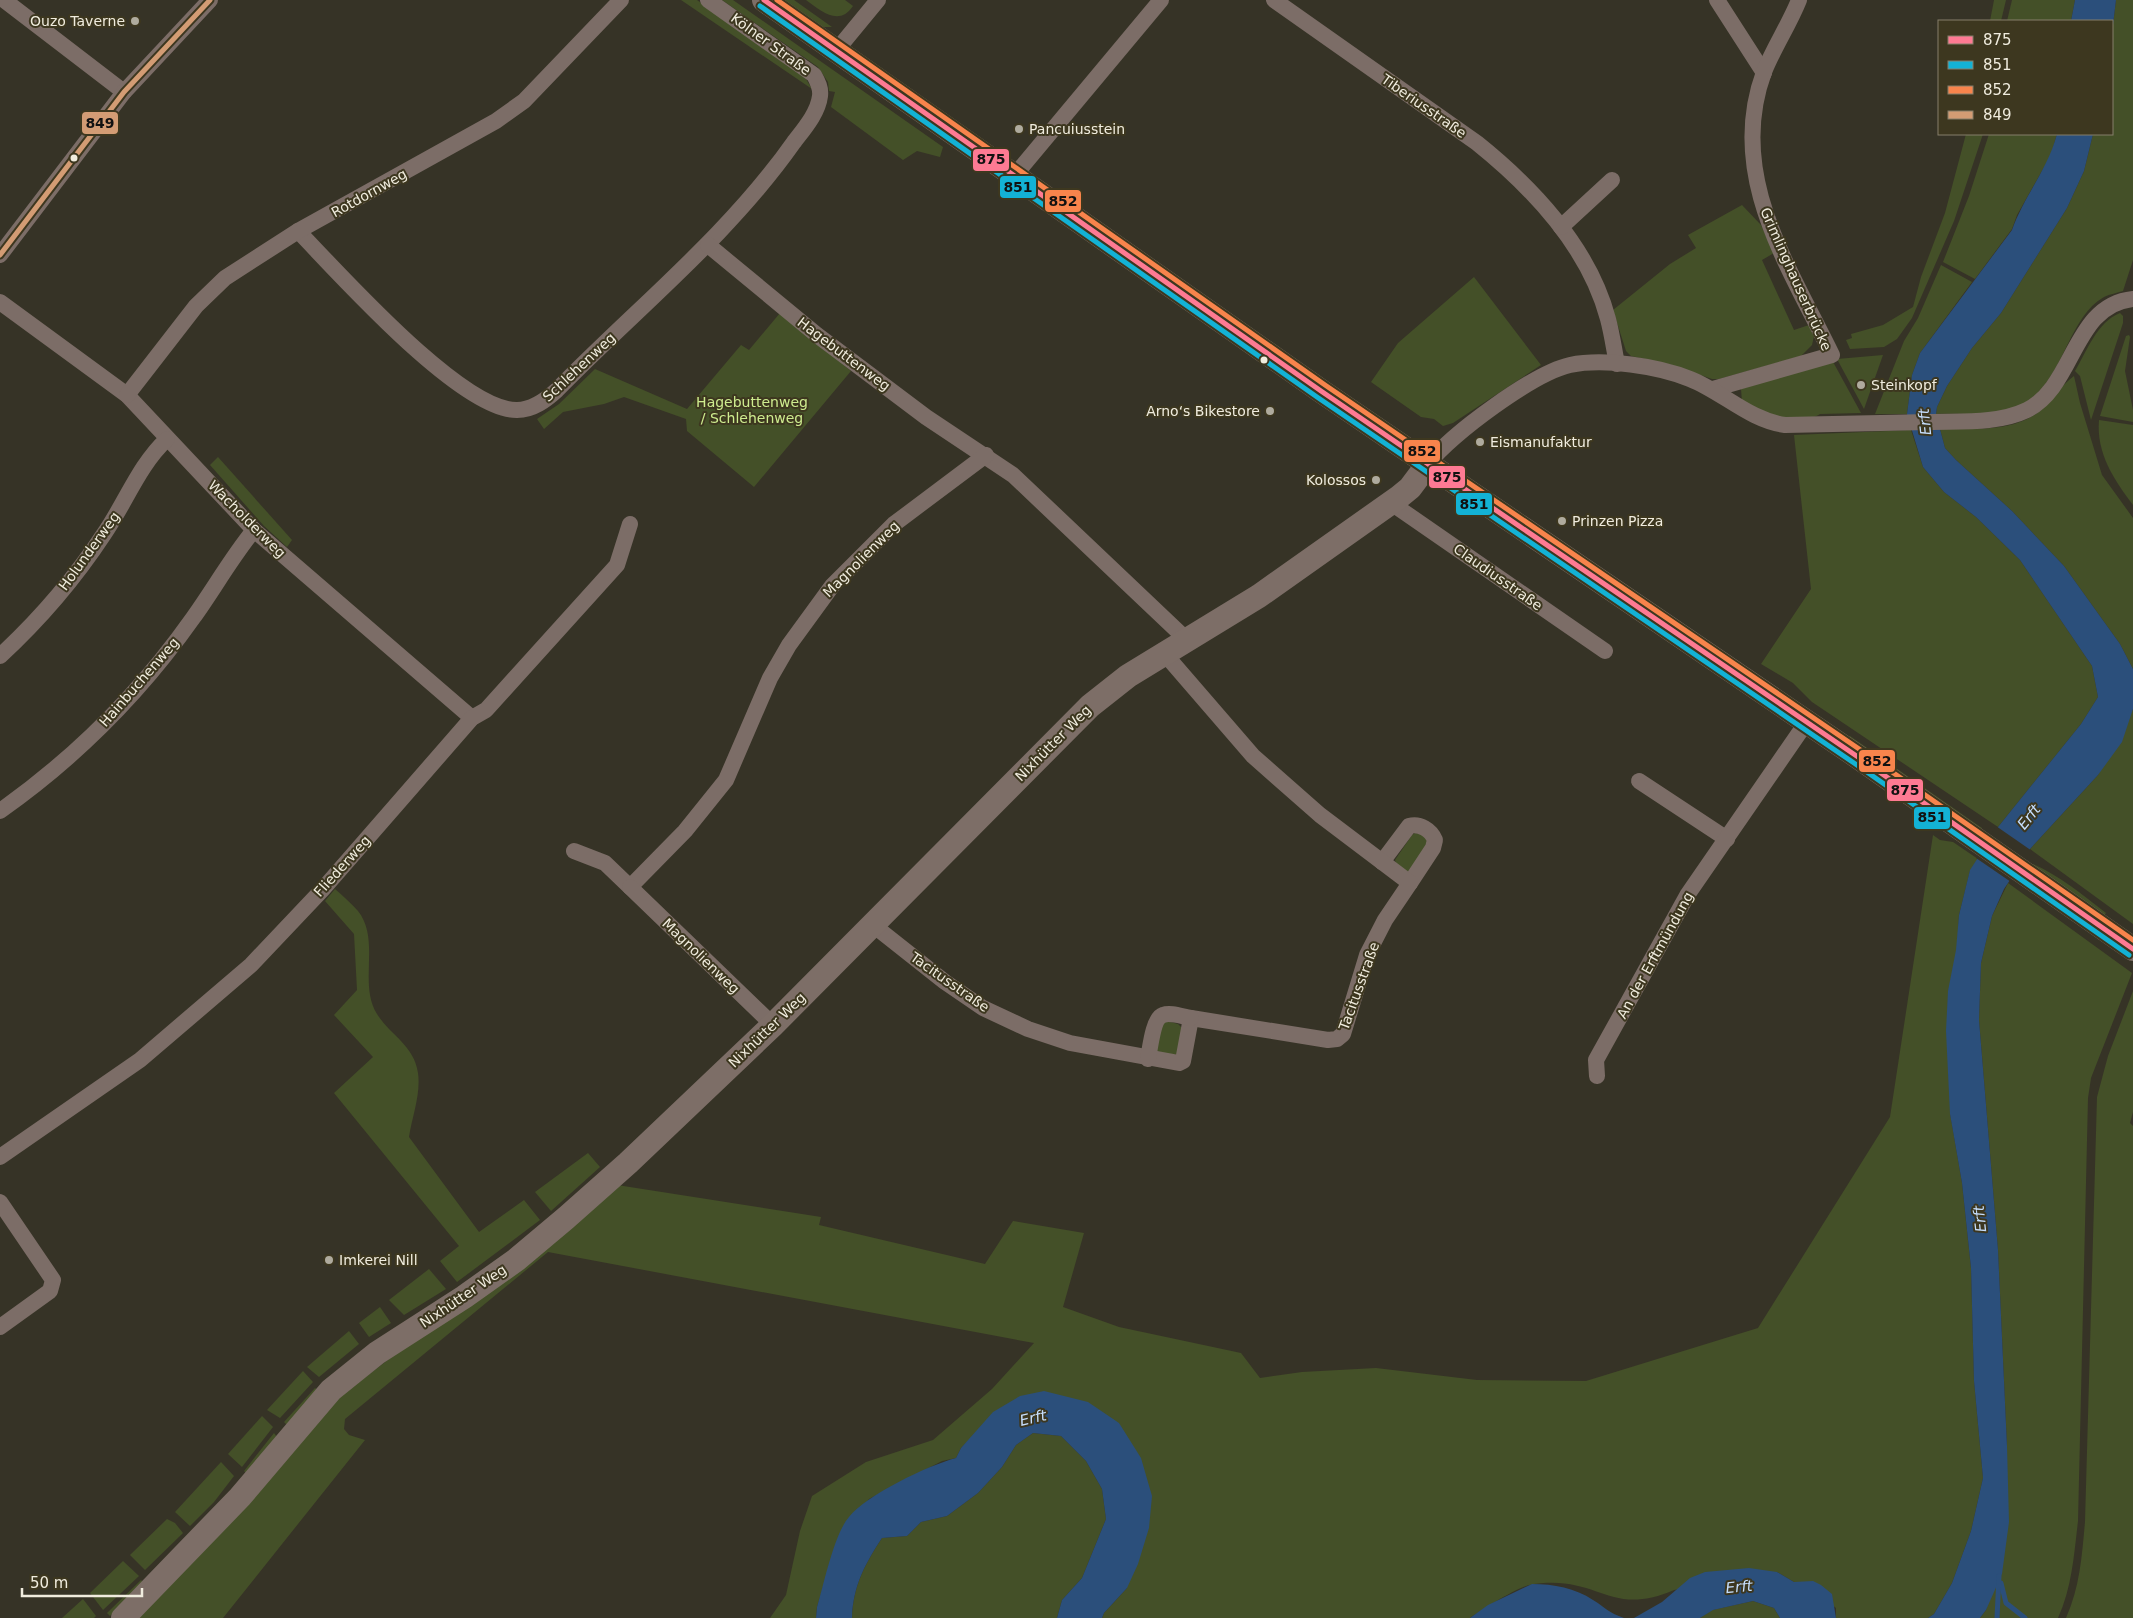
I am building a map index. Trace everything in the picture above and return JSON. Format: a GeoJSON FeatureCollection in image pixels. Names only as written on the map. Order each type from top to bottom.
{"type":"FeatureCollection","features":[{"type":"Feature","properties":{"kind":"main road"},"geometry":{"type":"LineString","coordinates":[[764,0],[1428,464],[1806,722],[2133,949]]}},
{"type":"Feature","properties":{"kind":"main road","name":"Nixhütter Weg"},"geometry":{"type":"LineString","coordinates":[[124,1618],[240,1497],[331,1390],[376,1353],[464,1297],[516,1260],[566,1218],[773,1025],[1090,706],[1122,680],[1259,596],[1391,502],[1410,488],[1428,464]]}},
{"type":"Feature","properties":{"kind":"street"},"geometry":{"type":"LineString","coordinates":[[4,0],[124,92]]}},
{"type":"Feature","properties":{"kind":"street"},"geometry":{"type":"LineString","coordinates":[[0,255],[124,92],[210,0]]}},
{"type":"Feature","properties":{"kind":"street","name":"Rotdornweg"},"geometry":{"type":"LineString","coordinates":[[126,395],[196,306],[225,278],[261,253],[298,231],[496,121],[524,101],[620,0]]}},
{"type":"Feature","properties":{"kind":"street","name":"Kölner Straße"},"geometry":{"type":"LineString","coordinates":[[708,0],[814,75],[820,86],[820,97]]}},
{"type":"Feature","properties":{"kind":"street"},"geometry":{"type":"LineString","coordinates":[[836,50],[878,0]]}},
{"type":"Feature","properties":{"kind":"street"},"geometry":{"type":"LineString","coordinates":[[1014,176],[1161,0]]}},
{"type":"Feature","properties":{"kind":"street","name":"Tiberiusstraße"},"geometry":{"type":"LineString","coordinates":[[1274,0],[1477,143],[1508,168],[1537,197],[1561,227],[1595,286],[1607,318],[1617,364]]}},
{"type":"Feature","properties":{"kind":"street"},"geometry":{"type":"LineString","coordinates":[[1718,0],[1764,73]]}},
{"type":"Feature","properties":{"kind":"street","name":"Grimlinghauserbrücke"},"geometry":{"type":"LineString","coordinates":[[1713,389],[1832,355],[1773,234],[1756,183],[1752,159],[1752,134],[1755,110],[1764,73],[1799,0]]}},
{"type":"Feature","properties":{"kind":"street","name":"Schlehenweg"},"geometry":{"type":"LineString","coordinates":[[298,231],[397,331],[444,372],[476,396],[496,406],[517,410],[540,403],[557,390],[708,245],[755,194],[782,160],[812,116],[820,97]]}},
{"type":"Feature","properties":{"kind":"street"},"geometry":{"type":"LineString","coordinates":[[1561,227],[1612,180]]}},
{"type":"Feature","properties":{"kind":"street","name":"Hagebuttenweg"},"geometry":{"type":"LineString","coordinates":[[708,245],[817,335],[926,417],[986,456]]}},
{"type":"Feature","properties":{"kind":"street"},"geometry":{"type":"LineString","coordinates":[[1428,464],[1440,448],[1488,411],[1556,371],[1578,364],[1617,364],[1668,372],[1713,389],[1758,418],[1771,423],[1785,425],[1975,420],[2014,416],[2029,409],[2052,386],[2099,314],[2111,305],[2133,299]]}},
{"type":"Feature","properties":{"kind":"street","name":"Wacholderweg"},"geometry":{"type":"LineString","coordinates":[[0,302],[126,395],[254,530],[472,718]]}},
{"type":"Feature","properties":{"kind":"street","name":"Holunderweg"},"geometry":{"type":"LineString","coordinates":[[0,656],[74,576],[105,534],[153,452],[167,439]]}},
{"type":"Feature","properties":{"kind":"street"},"geometry":{"type":"LineString","coordinates":[[986,456],[1013,476],[1187,640]]}},
{"type":"Feature","properties":{"kind":"street","name":"Magnolienweg"},"geometry":{"type":"LineString","coordinates":[[630,887],[685,831],[714,796],[735,761],[770,678],[794,637],[832,586],[894,524],[986,456]]}},
{"type":"Feature","properties":{"kind":"street","name":"Claudiusstraße"},"geometry":{"type":"LineString","coordinates":[[1391,502],[1606,652]]}},
{"type":"Feature","properties":{"kind":"street","name":"Fliederweg"},"geometry":{"type":"LineString","coordinates":[[0,1157],[140,1060],[251,965],[323,889],[472,718],[486,710],[617,565],[630,524]]}},
{"type":"Feature","properties":{"kind":"street","name":"Hainbuchenweg"},"geometry":{"type":"LineString","coordinates":[[0,811],[62,763],[118,710],[193,618],[254,530]]}},
{"type":"Feature","properties":{"kind":"street"},"geometry":{"type":"LineString","coordinates":[[1164,653],[1253,756],[1320,815],[1410,883]]}},
{"type":"Feature","properties":{"kind":"street","name":"An der Erftmündung"},"geometry":{"type":"LineString","coordinates":[[1597,1076],[1596,1060],[1688,894],[1806,722]]}},
{"type":"Feature","properties":{"kind":"street"},"geometry":{"type":"LineString","coordinates":[[1639,781],[1727,839]]}},
{"type":"Feature","properties":{"kind":"street","name":"Tacitusstraße"},"geometry":{"type":"LineString","coordinates":[[1148,1059],[1156,1020],[1163,1015],[1170,1014],[1328,1040],[1337,1039],[1343,1034],[1367,955],[1385,920],[1433,848],[1435,840],[1432,834],[1421,826],[1409,826],[1382,862]]}},
{"type":"Feature","properties":{"kind":"street","name":"Magnolienweg"},"geometry":{"type":"LineString","coordinates":[[574,851],[605,863],[773,1025]]}},
{"type":"Feature","properties":{"kind":"street","name":"Tacitusstraße"},"geometry":{"type":"LineString","coordinates":[[873,925],[945,982],[983,1008],[1028,1029],[1070,1043],[1173,1064],[1183,1061],[1191,1018]]}},
{"type":"Feature","properties":{"kind":"street"},"geometry":{"type":"LineString","coordinates":[[0,1202],[50,1272],[53,1284],[46,1294],[0,1327]]}},
{"type":"Feature","properties":{"kind":"green space"},"geometry":{"type":"Polygon","coordinates":[[[681,0],[697,0],[803,74],[812,89],[681,0]]]}},
{"type":"Feature","properties":{"kind":"green space"},"geometry":{"type":"Polygon","coordinates":[[[722,0],[733,0],[943,147],[940,157],[917,151],[903,160],[831,107],[835,92],[829,91],[828,82],[818,67],[722,0]]]}},
{"type":"Feature","properties":{"kind":"green space"},"geometry":{"type":"Polygon","coordinates":[[[781,0],[794,0],[832,27],[821,27],[781,0]]]}},
{"type":"Feature","properties":{"kind":"green space"},"geometry":{"type":"Polygon","coordinates":[[[806,0],[845,0],[853,6],[848,12],[836,16],[824,12],[806,0]]]}},
{"type":"Feature","properties":{"kind":"green space"},"geometry":{"type":"Polygon","coordinates":[[[1994,0],[2006,0],[2001,20],[1990,20],[1994,0]]]}},
{"type":"Feature","properties":{"kind":"green space"},"geometry":{"type":"Polygon","coordinates":[[[2012,0],[2075,0],[2071,20],[2007,20],[2012,0]]]}},
{"type":"Feature","properties":{"kind":"green space"},"geometry":{"type":"Polygon","coordinates":[[[2116,0],[2133,0],[2133,260],[2123,291],[2104,297],[2091,307],[2072,336],[2055,369],[2033,397],[2017,407],[1998,412],[1936,414],[1937,407],[1947,386],[1972,348],[2001,313],[2067,208],[2084,171],[2093,135],[2113,135],[2113,25],[2116,0]]]}},
{"type":"Feature","properties":{"kind":"green space"},"geometry":{"type":"Polygon","coordinates":[[[1966,135],[1983,135],[1954,221],[1912,318],[1897,339],[1884,347],[1850,349],[1846,340],[1852,338],[1851,334],[1883,325],[1913,307],[1921,277],[1945,213],[1966,135]]]}},
{"type":"Feature","properties":{"kind":"green space"},"geometry":{"type":"Polygon","coordinates":[[[1989,135],[2057,135],[2051,155],[2017,215],[2012,229],[1975,279],[1943,262],[1969,196],[1989,135]]]}},
{"type":"Feature","properties":{"kind":"green space"},"geometry":{"type":"Polygon","coordinates":[[[1742,205],[1761,225],[1774,253],[1762,260],[1794,330],[1809,325],[1814,336],[1812,345],[1801,356],[1719,379],[1712,379],[1672,365],[1631,356],[1626,351],[1613,310],[1670,264],[1696,248],[1688,235],[1742,205]]]}},
{"type":"Feature","properties":{"kind":"green space"},"geometry":{"type":"Polygon","coordinates":[[[1941,265],[1972,282],[1920,353],[1912,375],[1907,414],[1875,414],[1904,341],[1918,318],[1941,265]]]}},
{"type":"Feature","properties":{"kind":"green space"},"geometry":{"type":"Polygon","coordinates":[[[1474,277],[1541,365],[1453,423],[1443,426],[1434,419],[1421,417],[1371,382],[1398,343],[1474,277]]]}},
{"type":"Feature","properties":{"kind":"green space","name":"Hagebuttenweg / Schlehenweg"},"geometry":{"type":"Polygon","coordinates":[[[780,313],[851,371],[754,487],[687,431],[686,419],[624,397],[604,404],[563,412],[544,429],[537,419],[559,404],[595,369],[687,409],[741,345],[749,350],[780,313]]]}},
{"type":"Feature","properties":{"kind":"green space"},"geometry":{"type":"Polygon","coordinates":[[[2120,313],[2123,316],[2123,323],[2091,420],[2080,376],[2075,371],[2099,330],[2112,317],[2120,313]]]}},
{"type":"Feature","properties":{"kind":"green space"},"geometry":{"type":"Polygon","coordinates":[[[2129,335],[2125,371],[2133,410],[2133,422],[2100,416],[2126,336],[2129,335]]]}},
{"type":"Feature","properties":{"kind":"green space"},"geometry":{"type":"Polygon","coordinates":[[[1883,355],[1864,409],[1837,359],[1883,355]]]}},
{"type":"Feature","properties":{"kind":"green space"},"geometry":{"type":"Polygon","coordinates":[[[1832,360],[1861,413],[1820,414],[1815,417],[1802,419],[1787,418],[1765,413],[1742,402],[1741,389],[1832,360]]]}},
{"type":"Feature","properties":{"kind":"green space"},"geometry":{"type":"Polygon","coordinates":[[[2074,376],[2080,403],[2102,475],[2133,518],[2133,669],[2120,644],[2064,566],[2012,511],[1945,448],[1940,429],[1993,428],[2018,423],[2041,410],[2074,376]]]}},
{"type":"Feature","properties":{"kind":"green space"},"geometry":{"type":"Polygon","coordinates":[[[2099,420],[2133,425],[2133,505],[2113,476],[2103,455],[2100,444],[2099,420]]]}},
{"type":"Feature","properties":{"kind":"green space"},"geometry":{"type":"Polygon","coordinates":[[[1911,430],[1923,467],[1944,492],[1976,517],[2020,560],[2092,666],[2098,697],[2081,724],[1998,827],[1812,702],[1793,683],[1761,664],[1811,589],[1794,435],[1911,430]]]}},
{"type":"Feature","properties":{"kind":"green space"},"geometry":{"type":"Polygon","coordinates":[[[218,457],[292,540],[287,547],[264,526],[210,465],[218,457]]]}},
{"type":"Feature","properties":{"kind":"green space"},"geometry":{"type":"Polygon","coordinates":[[[2133,709],[2133,924],[2030,849],[2098,775],[2133,709]]]}},
{"type":"Feature","properties":{"kind":"green space"},"geometry":{"type":"Polygon","coordinates":[[[1850,736],[1982,828],[1979,832],[1849,738],[1850,736]]]}},
{"type":"Feature","properties":{"kind":"green space"},"geometry":{"type":"Polygon","coordinates":[[[1415,833],[1421,834],[1430,842],[1411,871],[1404,871],[1395,860],[1415,833]]]}},
{"type":"Feature","properties":{"kind":"green space"},"geometry":{"type":"Polygon","coordinates":[[[1933,835],[1940,840],[1953,842],[1978,859],[1970,871],[1959,915],[1950,1113],[1962,1183],[1971,1268],[1974,1381],[1983,1478],[1971,1531],[1952,1583],[1934,1614],[1928,1618],[1836,1618],[1836,1608],[1803,1582],[1794,1582],[1777,1572],[1674,1590],[1634,1600],[1619,1598],[1575,1585],[1556,1583],[1534,1584],[1510,1593],[1470,1618],[1102,1618],[1104,1613],[1127,1588],[1119,1423],[978,1431],[961,1448],[956,1458],[942,1461],[869,1499],[838,1538],[817,1607],[816,1618],[770,1618],[786,1595],[800,1531],[812,1496],[866,1462],[933,1440],[992,1389],[1034,1343],[548,1252],[345,1419],[344,1429],[349,1435],[365,1440],[223,1618],[131,1618],[338,1398],[617,1185],[821,1217],[819,1225],[985,1264],[1013,1221],[1084,1233],[1063,1307],[1119,1327],[1241,1353],[1260,1378],[1302,1372],[1376,1368],[1477,1380],[1586,1381],[1758,1328],[1890,1117],[1933,835]]]}},
{"type":"Feature","properties":{"kind":"green space"},"geometry":{"type":"Polygon","coordinates":[[[2033,864],[2062,880],[2106,913],[2103,917],[2030,868],[2033,864]]]}},
{"type":"Feature","properties":{"kind":"green space"},"geometry":{"type":"Polygon","coordinates":[[[2008,883],[2132,973],[2091,1078],[2088,1098],[2078,1521],[2069,1583],[2058,1618],[1980,1618],[1986,1610],[2007,1446],[1998,1250],[1979,1020],[1981,963],[1992,916],[2008,883]]]}},
{"type":"Feature","properties":{"kind":"green space"},"geometry":{"type":"Polygon","coordinates":[[[335,889],[358,911],[365,923],[369,948],[369,989],[377,1014],[407,1048],[416,1063],[419,1081],[409,1137],[479,1232],[524,1200],[540,1220],[457,1282],[440,1261],[459,1246],[334,1093],[373,1057],[334,1015],[357,990],[354,934],[325,901],[335,889]]]}},
{"type":"Feature","properties":{"kind":"green space"},"geometry":{"type":"Polygon","coordinates":[[[2133,991],[2133,1112],[2130,1123],[2133,1126],[2133,1618],[2066,1618],[2077,1583],[2085,1522],[2097,1097],[2108,1056],[2133,991]]]}},
{"type":"Feature","properties":{"kind":"green space"},"geometry":{"type":"Polygon","coordinates":[[[1166,1021],[1178,1024],[1183,1029],[1177,1055],[1155,1052],[1160,1025],[1166,1021]]]}},
{"type":"Feature","properties":{"kind":"green space"},"geometry":{"type":"Polygon","coordinates":[[[588,1153],[600,1167],[551,1211],[535,1192],[588,1153]]]}},
{"type":"Feature","properties":{"kind":"green space"},"geometry":{"type":"Polygon","coordinates":[[[429,1269],[446,1289],[404,1315],[389,1300],[429,1269]]]}},
{"type":"Feature","properties":{"kind":"green space"},"geometry":{"type":"Polygon","coordinates":[[[380,1307],[391,1323],[369,1337],[359,1323],[380,1307]]]}},
{"type":"Feature","properties":{"kind":"green space"},"geometry":{"type":"Polygon","coordinates":[[[349,1331],[359,1344],[319,1377],[307,1367],[349,1331]]]}},
{"type":"Feature","properties":{"kind":"green space"},"geometry":{"type":"Polygon","coordinates":[[[303,1371],[313,1382],[280,1418],[267,1410],[303,1371]]]}},
{"type":"Feature","properties":{"kind":"green space"},"geometry":{"type":"Polygon","coordinates":[[[315,1388],[319,1391],[287,1425],[284,1422],[315,1388]]]}},
{"type":"Feature","properties":{"kind":"green space"},"geometry":{"type":"Polygon","coordinates":[[[262,1416],[273,1427],[242,1467],[228,1454],[262,1416]]]}},
{"type":"Feature","properties":{"kind":"green space"},"geometry":{"type":"Polygon","coordinates":[[[274,1433],[277,1437],[248,1475],[244,1471],[274,1433]]]}},
{"type":"Feature","properties":{"kind":"green space"},"geometry":{"type":"Polygon","coordinates":[[[1033,1433],[1061,1436],[1086,1461],[1102,1489],[1106,1519],[1082,1578],[1062,1600],[1057,1618],[852,1618],[857,1585],[870,1557],[882,1538],[907,1536],[921,1522],[947,1516],[978,1493],[1002,1467],[1016,1445],[1033,1433]]]}},
{"type":"Feature","properties":{"kind":"green space"},"geometry":{"type":"Polygon","coordinates":[[[221,1462],[234,1476],[214,1502],[190,1526],[175,1512],[221,1462]]]}},
{"type":"Feature","properties":{"kind":"green space"},"geometry":{"type":"Polygon","coordinates":[[[167,1519],[175,1523],[183,1533],[145,1570],[130,1555],[167,1519]]]}},
{"type":"Feature","properties":{"kind":"green space"},"geometry":{"type":"Polygon","coordinates":[[[123,1561],[139,1576],[103,1610],[90,1593],[123,1561]]]}},
{"type":"Feature","properties":{"kind":"green space"},"geometry":{"type":"Polygon","coordinates":[[[141,1580],[144,1583],[110,1616],[107,1613],[141,1580]]]}},
{"type":"Feature","properties":{"kind":"green space"},"geometry":{"type":"Polygon","coordinates":[[[83,1599],[96,1616],[94,1618],[62,1618],[83,1599]]]}},
{"type":"Feature","properties":{"kind":"green space"},"geometry":{"type":"Polygon","coordinates":[[[1753,1601],[1774,1608],[1780,1618],[1700,1618],[1712,1610],[1753,1601]]]}},
{"type":"Feature","properties":{"kind":"water"},"geometry":{"type":"Polygon","coordinates":[[[2075,0],[2116,0],[2113,25],[2113,20],[2071,20],[2075,0]]]}},
{"type":"Feature","properties":{"kind":"water","name":"Erft"},"geometry":{"type":"Polygon","coordinates":[[[2057,135],[2093,135],[2084,171],[2067,208],[2001,313],[1972,348],[1947,386],[1937,407],[1936,414],[1945,448],[2012,511],[2064,566],[2120,644],[2133,669],[2133,709],[2122,742],[2098,775],[2030,849],[2004,889],[1992,916],[1981,963],[1979,1020],[1998,1250],[2009,1522],[2002,1574],[1986,1610],[1980,1618],[1928,1618],[1934,1614],[1952,1583],[1971,1531],[1983,1478],[1974,1381],[1971,1268],[1962,1183],[1950,1114],[1946,1031],[1948,991],[1956,950],[1959,915],[1970,870],[1998,827],[2081,724],[2098,697],[2092,666],[2020,560],[1976,517],[1944,492],[1923,467],[1907,414],[1912,375],[1920,353],[2012,230],[2053,147],[2057,135]]]}},
{"type":"Feature","properties":{"kind":"water","name":"Erft"},"geometry":{"type":"Polygon","coordinates":[[[1044,1391],[1088,1402],[1119,1423],[1141,1458],[1152,1496],[1149,1528],[1138,1564],[1127,1588],[1104,1613],[1102,1618],[1057,1618],[1062,1600],[1082,1578],[1106,1519],[1102,1489],[1086,1461],[1061,1436],[1033,1433],[1016,1445],[1002,1467],[978,1493],[947,1516],[921,1522],[907,1536],[882,1538],[870,1557],[857,1585],[852,1618],[816,1618],[817,1607],[834,1547],[844,1525],[857,1508],[899,1482],[930,1467],[956,1458],[961,1448],[993,1412],[1020,1396],[1044,1391]]]}},
{"type":"Feature","properties":{"kind":"water","name":"Erft"},"geometry":{"type":"Polygon","coordinates":[[[1749,1568],[1777,1572],[1794,1582],[1813,1581],[1821,1585],[1832,1594],[1836,1618],[1780,1618],[1774,1608],[1753,1601],[1713,1610],[1700,1618],[1634,1618],[1662,1602],[1690,1578],[1705,1572],[1749,1568]]]}},
{"type":"Feature","properties":{"kind":"water"},"geometry":{"type":"Polygon","coordinates":[[[1532,1584],[1556,1586],[1572,1590],[1624,1618],[1470,1618],[1488,1605],[1532,1584]]]}},
{"type":"Feature","properties":{"kind":"pier"},"geometry":{"type":"Polygon","coordinates":[[[1996,826],[2032,851],[2011,882],[1976,858],[1996,826]]]}},
{"type":"Feature","properties":{"kind":"waterway"},"geometry":{"type":"LineString","coordinates":[[1997,1618],[1999,1576]]}},
{"type":"Feature","properties":{"kind":"waterway"},"geometry":{"type":"LineString","coordinates":[[2001,1583],[2006,1603],[2025,1618]]}},
{"type":"Feature","properties":{"kind":"transit line","name":"849"},"geometry":{"type":"LineString","coordinates":[[0,255],[124,92],[210,0]]}},
{"type":"Feature","properties":{"kind":"transit line","name":"875"},"geometry":{"type":"LineString","coordinates":[[764,0],[1321,391],[1858,757],[2133,949]]}},
{"type":"Feature","properties":{"kind":"transit line","name":"852"},"geometry":{"type":"LineString","coordinates":[[777,0],[1325,385],[1862,751],[2133,940]]}},
{"type":"Feature","properties":{"kind":"transit line","name":"851"},"geometry":{"type":"LineString","coordinates":[[760,6],[1317,397],[1854,763],[2129,955]]}},
{"type":"Feature","properties":{"kind":"place","name":"Ouzo Taverne"},"geometry":{"type":"Point","coordinates":[135,21]}},
{"type":"Feature","properties":{"kind":"place","name":"Pancuiusstein"},"geometry":{"type":"Point","coordinates":[1019,129]}},
{"type":"Feature","properties":{"kind":"place","name":"Steinkopf"},"geometry":{"type":"Point","coordinates":[1861,385]}},
{"type":"Feature","properties":{"kind":"place","name":"Arno‘s Bikestore"},"geometry":{"type":"Point","coordinates":[1270,411]}},
{"type":"Feature","properties":{"kind":"place","name":"Eismanufaktur"},"geometry":{"type":"Point","coordinates":[1480,442]}},
{"type":"Feature","properties":{"kind":"place","name":"Kolossos"},"geometry":{"type":"Point","coordinates":[1376,480]}},
{"type":"Feature","properties":{"kind":"place","name":"Prinzen Pizza"},"geometry":{"type":"Point","coordinates":[1562,521]}},
{"type":"Feature","properties":{"kind":"place","name":"Imkerei Nill"},"geometry":{"type":"Point","coordinates":[329,1260]}}]}
